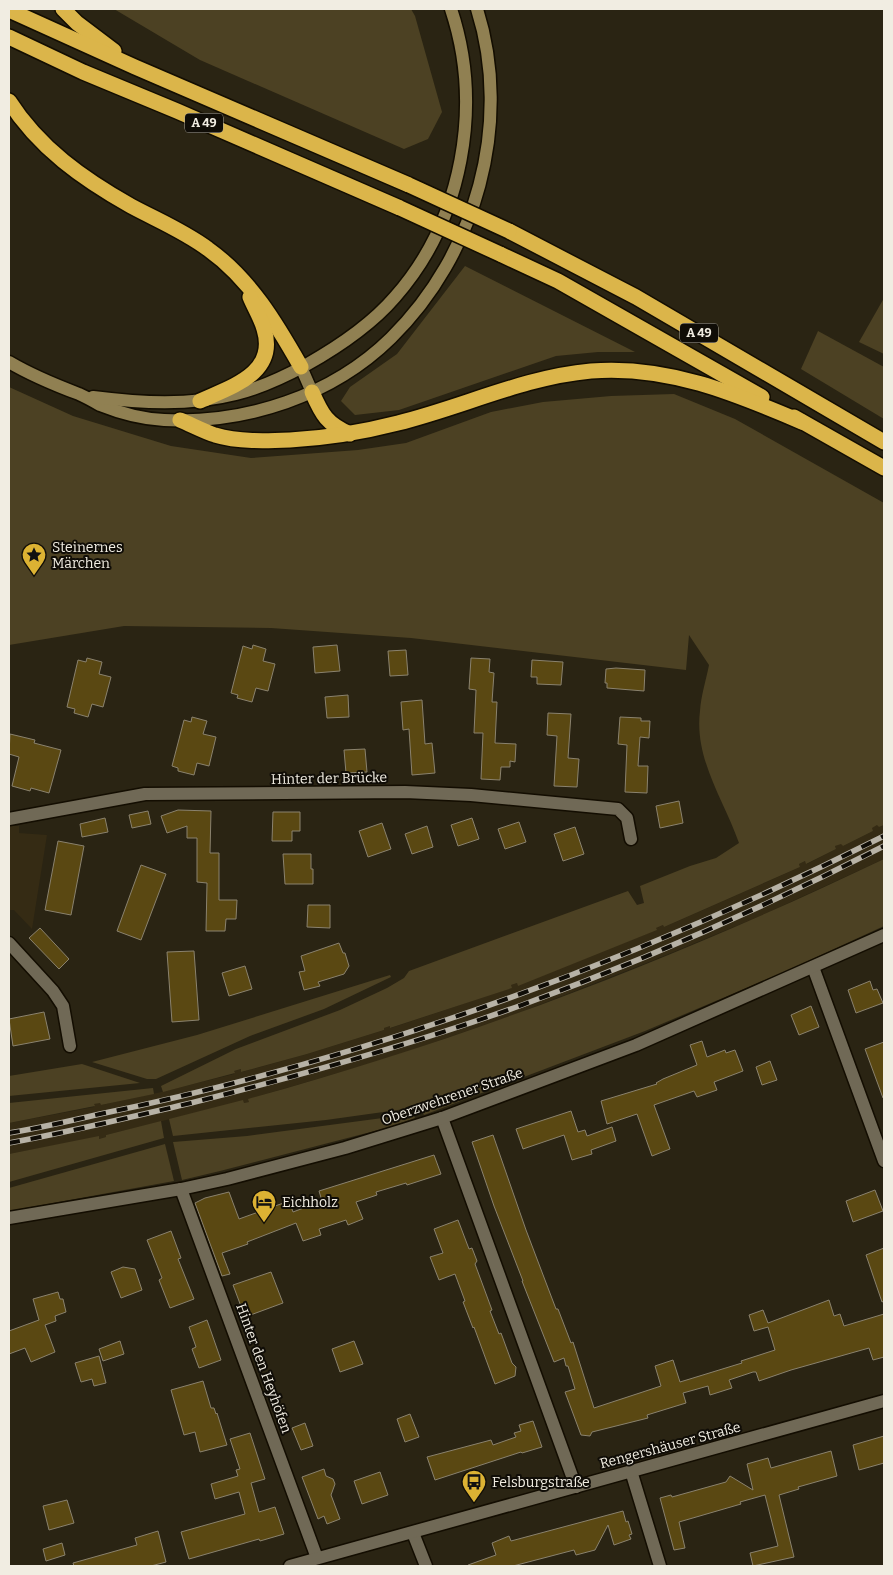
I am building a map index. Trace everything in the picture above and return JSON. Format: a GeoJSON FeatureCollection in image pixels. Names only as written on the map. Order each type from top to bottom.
{"type":"FeatureCollection","features":[{"type":"Feature","properties":{"kind":"highway"},"geometry":{"type":"LineString","coordinates":[[63,9],[78,23],[136,67]]}},
{"type":"Feature","properties":{"kind":"highway","name":"A 49"},"geometry":{"type":"LineString","coordinates":[[9,10],[136,67],[409,184],[509,231],[636,296],[884,442]]}},
{"type":"Feature","properties":{"kind":"highway","name":"A 49"},"geometry":{"type":"LineString","coordinates":[[9,37],[83,72],[400,208],[558,281],[884,468]]}},
{"type":"Feature","properties":{"kind":"highway"},"geometry":{"type":"LineString","coordinates":[[9,100],[39,139],[88,181],[132,207],[191,237],[220,258],[268,311],[301,367]]}},
{"type":"Feature","properties":{"kind":"highway"},"geometry":{"type":"LineString","coordinates":[[200,400],[250,377],[264,356],[266,346],[264,328],[240,278]]}},
{"type":"Feature","properties":{"kind":"highway"},"geometry":{"type":"LineString","coordinates":[[180,420],[217,436],[246,440],[273,441],[350,434],[399,423],[547,378],[615,370],[664,374],[690,380],[748,399],[802,422]]}},
{"type":"Feature","properties":{"kind":"highway"},"geometry":{"type":"LineString","coordinates":[[312,392],[322,413],[329,422],[350,434]]}},
{"type":"Feature","properties":{"kind":"main road"},"geometry":{"type":"LineString","coordinates":[[81,395],[143,403],[220,398],[250,390],[301,367],[350,337],[386,307],[413,274],[425,255],[442,221],[459,166],[466,116],[464,66],[460,41],[451,9]]}},
{"type":"Feature","properties":{"kind":"main road"},"geometry":{"type":"LineString","coordinates":[[9,362],[50,383],[132,416],[180,420],[228,417],[258,411],[312,392],[361,362],[390,339],[423,300],[442,272],[468,222],[483,172],[490,119],[489,66],[476,9]]}},
{"type":"Feature","properties":{"kind":"main road"},"geometry":{"type":"LineString","coordinates":[[301,367],[312,392]]}},
{"type":"Feature","properties":{"kind":"street","name":"Hinter der Brücke"},"geometry":{"type":"LineString","coordinates":[[9,818],[145,794],[405,792],[471,795],[618,809],[627,818],[630,839]]}},
{"type":"Feature","properties":{"kind":"street","name":"Oberzwehrener Straße"},"geometry":{"type":"LineString","coordinates":[[9,1218],[181,1190],[290,1163],[442,1118],[636,1045],[884,935]]}},
{"type":"Feature","properties":{"kind":"street"},"geometry":{"type":"LineString","coordinates":[[9,943],[53,991],[63,1006],[70,1046]]}},
{"type":"Feature","properties":{"kind":"street"},"geometry":{"type":"LineString","coordinates":[[813,967],[884,1161]]}},
{"type":"Feature","properties":{"kind":"street"},"geometry":{"type":"LineString","coordinates":[[442,1118],[576,1487]]}},
{"type":"Feature","properties":{"kind":"street","name":"Hinter den Heyhöfen"},"geometry":{"type":"LineString","coordinates":[[181,1190],[318,1558]]}},
{"type":"Feature","properties":{"kind":"street","name":"Rengershäuser Straße"},"geometry":{"type":"LineString","coordinates":[[290,1566],[884,1400]]}},
{"type":"Feature","properties":{"kind":"street"},"geometry":{"type":"LineString","coordinates":[[631,1471],[660,1566]]}},
{"type":"Feature","properties":{"kind":"street"},"geometry":{"type":"LineString","coordinates":[[413,1533],[426,1566]]}},
{"type":"Feature","properties":{"kind":"shaded area"},"geometry":{"type":"Polygon","coordinates":[[[114,9],[411,9],[415,16],[442,112],[428,139],[404,149],[200,60],[114,9]]]}},
{"type":"Feature","properties":{"kind":"shaded area"},"geometry":{"type":"Polygon","coordinates":[[[465,266],[635,352],[598,352],[556,356],[399,410],[355,415],[341,401],[350,387],[397,354],[465,266]]]}},
{"type":"Feature","properties":{"kind":"shaded area"},"geometry":{"type":"Polygon","coordinates":[[[884,298],[884,354],[859,342],[884,298]]]}},
{"type":"Feature","properties":{"kind":"shaded area"},"geometry":{"type":"Polygon","coordinates":[[[818,331],[884,367],[884,419],[801,369],[818,331]]]}},
{"type":"Feature","properties":{"kind":"shaded area"},"geometry":{"type":"Polygon","coordinates":[[[9,387],[73,416],[171,446],[251,458],[358,450],[406,443],[491,412],[543,402],[611,396],[674,394],[735,419],[884,503],[884,825],[879,827],[877,825],[872,828],[873,831],[843,846],[841,844],[835,846],[836,849],[806,864],[805,861],[799,864],[800,867],[664,927],[663,925],[656,928],[657,930],[518,986],[517,983],[511,985],[512,988],[307,1054],[241,1072],[241,1069],[234,1071],[235,1073],[163,1092],[161,1086],[236,1049],[340,1010],[387,988],[404,978],[409,971],[628,891],[637,905],[644,903],[640,886],[716,858],[739,843],[712,779],[701,746],[699,729],[700,711],[709,665],[689,635],[686,670],[411,638],[271,628],[124,626],[9,645],[9,387]]]}},
{"type":"Feature","properties":{"kind":"shaded area"},"geometry":{"type":"Polygon","coordinates":[[[878,824],[879,827],[884,825],[884,859],[758,917],[511,1016],[386,1059],[249,1099],[249,1102],[244,1103],[243,1101],[106,1135],[106,1137],[99,1139],[99,1137],[9,1154],[9,1123],[94,1107],[94,1104],[100,1102],[101,1105],[157,1093],[234,1074],[234,1071],[241,1069],[242,1072],[384,1030],[383,1028],[390,1026],[391,1028],[511,988],[511,985],[517,983],[519,985],[656,930],[656,928],[663,925],[664,927],[800,867],[799,864],[805,861],[807,864],[836,849],[835,846],[841,843],[843,846],[873,831],[871,828],[878,824]]]}},
{"type":"Feature","properties":{"kind":"shaded area"},"geometry":{"type":"Polygon","coordinates":[[[9,826],[19,826],[19,833],[47,835],[32,929],[14,910],[9,910],[9,826]]]}},
{"type":"Feature","properties":{"kind":"shaded area"},"geometry":{"type":"Polygon","coordinates":[[[884,859],[884,926],[784,972],[645,1031],[424,1115],[419,1107],[326,1120],[173,1136],[169,1119],[243,1100],[244,1103],[249,1102],[248,1099],[411,1050],[491,1023],[650,962],[807,895],[884,859]]]}},
{"type":"Feature","properties":{"kind":"shaded area"},"geometry":{"type":"Polygon","coordinates":[[[390,975],[391,977],[324,1009],[250,1036],[156,1079],[147,1079],[92,1062],[197,1035],[390,975]]]}},
{"type":"Feature","properties":{"kind":"shaded area"},"geometry":{"type":"Polygon","coordinates":[[[82,1064],[140,1083],[9,1096],[9,1076],[82,1064]]]}},
{"type":"Feature","properties":{"kind":"shaded area"},"geometry":{"type":"Polygon","coordinates":[[[153,1088],[154,1094],[101,1105],[100,1103],[94,1104],[95,1106],[9,1123],[9,1103],[153,1088]]]}},
{"type":"Feature","properties":{"kind":"shaded area"},"geometry":{"type":"Polygon","coordinates":[[[413,1114],[415,1118],[390,1127],[182,1180],[173,1142],[247,1136],[413,1114]]]}},
{"type":"Feature","properties":{"kind":"shaded area"},"geometry":{"type":"Polygon","coordinates":[[[161,1121],[164,1138],[9,1182],[9,1154],[99,1136],[99,1139],[106,1137],[106,1135],[161,1121]]]}},
{"type":"Feature","properties":{"kind":"shaded area"},"geometry":{"type":"Polygon","coordinates":[[[165,1144],[174,1181],[9,1211],[9,1188],[165,1144]]]}},
{"type":"Feature","properties":{"kind":"building"},"geometry":{"type":"Polygon","coordinates":[[[253,645],[266,649],[263,661],[275,664],[268,691],[256,688],[252,702],[237,698],[238,695],[231,693],[243,646],[252,649],[253,645]]]}},
{"type":"Feature","properties":{"kind":"building"},"geometry":{"type":"Polygon","coordinates":[[[337,645],[340,671],[315,673],[313,647],[337,645]]]}},
{"type":"Feature","properties":{"kind":"building"},"geometry":{"type":"Polygon","coordinates":[[[406,650],[408,675],[390,676],[388,651],[406,650]]]}},
{"type":"Feature","properties":{"kind":"building"},"geometry":{"type":"Polygon","coordinates":[[[87,658],[102,662],[99,674],[111,677],[103,707],[92,704],[88,717],[74,713],[75,709],[67,707],[78,660],[86,662],[87,658]]]}},
{"type":"Feature","properties":{"kind":"building"},"geometry":{"type":"Polygon","coordinates":[[[471,658],[490,659],[489,672],[494,673],[492,702],[497,702],[495,743],[516,744],[515,762],[510,761],[510,767],[501,767],[500,780],[481,779],[483,733],[474,733],[476,690],[469,689],[471,658]]]}},
{"type":"Feature","properties":{"kind":"building"},"geometry":{"type":"Polygon","coordinates":[[[532,660],[563,662],[561,685],[537,684],[537,677],[531,677],[532,660]]]}},
{"type":"Feature","properties":{"kind":"building"},"geometry":{"type":"Polygon","coordinates":[[[606,669],[645,670],[644,691],[607,688],[607,683],[605,683],[606,669]]]}},
{"type":"Feature","properties":{"kind":"building"},"geometry":{"type":"Polygon","coordinates":[[[348,695],[349,717],[327,718],[325,697],[348,695]]]}},
{"type":"Feature","properties":{"kind":"building"},"geometry":{"type":"Polygon","coordinates":[[[422,700],[425,744],[432,743],[435,773],[412,775],[409,729],[403,730],[401,702],[422,700]]]}},
{"type":"Feature","properties":{"kind":"building"},"geometry":{"type":"Polygon","coordinates":[[[548,713],[571,714],[568,758],[579,759],[577,787],[554,786],[557,736],[547,735],[548,713]]]}},
{"type":"Feature","properties":{"kind":"building"},"geometry":{"type":"Polygon","coordinates":[[[192,717],[207,721],[203,734],[216,737],[209,766],[197,763],[194,775],[178,771],[178,768],[172,766],[184,720],[191,722],[192,717]]]}},
{"type":"Feature","properties":{"kind":"building"},"geometry":{"type":"Polygon","coordinates":[[[620,717],[641,718],[641,721],[650,721],[649,738],[640,737],[638,766],[648,766],[647,793],[625,792],[627,745],[618,744],[620,717]]]}},
{"type":"Feature","properties":{"kind":"building"},"geometry":{"type":"Polygon","coordinates":[[[10,734],[35,740],[34,743],[61,750],[49,793],[31,788],[30,791],[12,786],[19,757],[9,754],[10,734]]]}},
{"type":"Feature","properties":{"kind":"building"},"geometry":{"type":"Polygon","coordinates":[[[365,749],[367,772],[346,773],[344,750],[365,749]]]}},
{"type":"Feature","properties":{"kind":"building"},"geometry":{"type":"Polygon","coordinates":[[[679,801],[683,823],[660,828],[656,806],[679,801]]]}},
{"type":"Feature","properties":{"kind":"building"},"geometry":{"type":"Polygon","coordinates":[[[178,810],[211,811],[210,853],[219,853],[219,900],[237,900],[236,919],[226,919],[225,931],[206,931],[207,883],[197,882],[197,838],[187,838],[187,826],[167,833],[161,816],[178,810]]]}},
{"type":"Feature","properties":{"kind":"building"},"geometry":{"type":"Polygon","coordinates":[[[148,811],[151,824],[132,828],[129,815],[148,811]]]}},
{"type":"Feature","properties":{"kind":"building"},"geometry":{"type":"Polygon","coordinates":[[[273,812],[300,812],[300,831],[292,831],[292,841],[272,841],[273,812]]]}},
{"type":"Feature","properties":{"kind":"building"},"geometry":{"type":"Polygon","coordinates":[[[105,818],[108,832],[82,837],[80,824],[105,818]]]}},
{"type":"Feature","properties":{"kind":"building"},"geometry":{"type":"Polygon","coordinates":[[[472,818],[479,839],[458,846],[451,825],[472,818]]]}},
{"type":"Feature","properties":{"kind":"building"},"geometry":{"type":"Polygon","coordinates":[[[519,822],[526,842],[505,849],[498,829],[519,822]]]}},
{"type":"Feature","properties":{"kind":"building"},"geometry":{"type":"Polygon","coordinates":[[[382,823],[391,849],[368,857],[359,831],[382,823]]]}},
{"type":"Feature","properties":{"kind":"building"},"geometry":{"type":"Polygon","coordinates":[[[427,826],[433,847],[412,854],[405,834],[427,826]]]}},
{"type":"Feature","properties":{"kind":"building"},"geometry":{"type":"Polygon","coordinates":[[[575,827],[584,854],[563,861],[554,834],[575,827]]]}},
{"type":"Feature","properties":{"kind":"building"},"geometry":{"type":"Polygon","coordinates":[[[58,841],[84,846],[71,915],[45,910],[58,841]]]}},
{"type":"Feature","properties":{"kind":"building"},"geometry":{"type":"Polygon","coordinates":[[[283,854],[311,854],[313,884],[285,884],[283,854]]]}},
{"type":"Feature","properties":{"kind":"building"},"geometry":{"type":"Polygon","coordinates":[[[141,865],[166,874],[141,940],[117,931],[141,865]]]}},
{"type":"Feature","properties":{"kind":"building"},"geometry":{"type":"Polygon","coordinates":[[[308,905],[330,905],[330,928],[307,927],[308,905]]]}},
{"type":"Feature","properties":{"kind":"building"},"geometry":{"type":"Polygon","coordinates":[[[40,928],[69,959],[59,969],[29,938],[40,928]]]}},
{"type":"Feature","properties":{"kind":"building"},"geometry":{"type":"Polygon","coordinates":[[[339,943],[343,953],[345,953],[349,966],[344,974],[318,982],[320,986],[304,990],[299,972],[305,971],[301,956],[339,943]]]}},
{"type":"Feature","properties":{"kind":"building"},"geometry":{"type":"Polygon","coordinates":[[[194,951],[199,1020],[172,1022],[167,952],[194,951]]]}},
{"type":"Feature","properties":{"kind":"building"},"geometry":{"type":"Polygon","coordinates":[[[245,966],[252,989],[229,996],[222,973],[245,966]]]}},
{"type":"Feature","properties":{"kind":"building"},"geometry":{"type":"Polygon","coordinates":[[[870,981],[873,990],[877,989],[883,1003],[856,1013],[848,990],[870,981]]]}},
{"type":"Feature","properties":{"kind":"building"},"geometry":{"type":"Polygon","coordinates":[[[811,1006],[819,1027],[799,1035],[791,1015],[811,1006]]]}},
{"type":"Feature","properties":{"kind":"building"},"geometry":{"type":"Polygon","coordinates":[[[44,1012],[50,1039],[13,1046],[9,1019],[44,1012]]]}},
{"type":"Feature","properties":{"kind":"building"},"geometry":{"type":"Polygon","coordinates":[[[702,1041],[707,1057],[725,1050],[726,1053],[735,1050],[743,1071],[714,1082],[717,1090],[697,1097],[694,1091],[654,1105],[670,1149],[652,1156],[637,1114],[607,1124],[601,1101],[657,1084],[663,1079],[697,1065],[690,1045],[702,1041]]]}},
{"type":"Feature","properties":{"kind":"building"},"geometry":{"type":"Polygon","coordinates":[[[884,1042],[884,1098],[883,1098],[865,1049],[884,1042]]]}},
{"type":"Feature","properties":{"kind":"building"},"geometry":{"type":"Polygon","coordinates":[[[770,1061],[777,1080],[762,1085],[756,1067],[770,1061]]]}},
{"type":"Feature","properties":{"kind":"building"},"geometry":{"type":"Polygon","coordinates":[[[571,1111],[578,1132],[585,1130],[587,1136],[612,1127],[616,1141],[591,1150],[592,1154],[572,1160],[564,1135],[523,1149],[516,1129],[571,1111]]]}},
{"type":"Feature","properties":{"kind":"building"},"geometry":{"type":"Polygon","coordinates":[[[493,1135],[556,1309],[558,1309],[571,1343],[573,1342],[594,1408],[661,1386],[655,1366],[673,1360],[680,1382],[742,1363],[741,1361],[775,1350],[768,1327],[754,1331],[749,1315],[763,1310],[768,1323],[829,1300],[834,1316],[840,1314],[844,1326],[884,1314],[884,1357],[873,1360],[869,1348],[759,1381],[756,1372],[753,1372],[729,1380],[732,1388],[710,1395],[708,1386],[683,1393],[686,1403],[647,1415],[648,1418],[592,1432],[590,1436],[581,1435],[565,1392],[575,1389],[568,1366],[566,1366],[564,1358],[554,1362],[494,1206],[472,1142],[493,1135]]]}},
{"type":"Feature","properties":{"kind":"building"},"geometry":{"type":"Polygon","coordinates":[[[434,1155],[441,1174],[407,1185],[406,1183],[376,1192],[377,1195],[356,1202],[363,1219],[348,1225],[346,1220],[319,1229],[321,1235],[303,1241],[296,1223],[247,1242],[248,1244],[222,1253],[230,1274],[222,1276],[195,1203],[205,1198],[229,1192],[239,1219],[289,1201],[293,1212],[322,1201],[319,1191],[434,1155]]]}},
{"type":"Feature","properties":{"kind":"building"},"geometry":{"type":"Polygon","coordinates":[[[875,1190],[883,1211],[853,1222],[846,1201],[875,1190]]]}},
{"type":"Feature","properties":{"kind":"building"},"geometry":{"type":"Polygon","coordinates":[[[458,1220],[469,1249],[472,1248],[477,1261],[475,1264],[499,1334],[501,1333],[512,1363],[516,1367],[515,1376],[495,1384],[463,1302],[465,1301],[455,1274],[439,1280],[430,1257],[443,1253],[434,1229],[458,1220]]]}},
{"type":"Feature","properties":{"kind":"building"},"geometry":{"type":"Polygon","coordinates":[[[171,1231],[181,1258],[178,1259],[194,1299],[170,1308],[159,1280],[162,1278],[147,1240],[171,1231]]]}},
{"type":"Feature","properties":{"kind":"building"},"geometry":{"type":"Polygon","coordinates":[[[884,1248],[884,1301],[882,1302],[866,1255],[884,1248]]]}},
{"type":"Feature","properties":{"kind":"building"},"geometry":{"type":"Polygon","coordinates":[[[123,1267],[135,1269],[142,1290],[121,1298],[111,1272],[123,1267]]]}},
{"type":"Feature","properties":{"kind":"building"},"geometry":{"type":"Polygon","coordinates":[[[271,1272],[283,1303],[245,1317],[233,1285],[271,1272]]]}},
{"type":"Feature","properties":{"kind":"building"},"geometry":{"type":"Polygon","coordinates":[[[58,1292],[60,1299],[63,1299],[66,1312],[55,1316],[56,1321],[45,1325],[55,1352],[31,1362],[25,1348],[9,1354],[9,1331],[39,1320],[33,1299],[58,1292]]]}},
{"type":"Feature","properties":{"kind":"building"},"geometry":{"type":"Polygon","coordinates":[[[207,1320],[221,1360],[199,1368],[192,1349],[196,1347],[189,1327],[207,1320]]]}},
{"type":"Feature","properties":{"kind":"building"},"geometry":{"type":"Polygon","coordinates":[[[120,1341],[124,1354],[103,1361],[99,1349],[120,1341]]]}},
{"type":"Feature","properties":{"kind":"building"},"geometry":{"type":"Polygon","coordinates":[[[354,1341],[363,1364],[340,1372],[332,1349],[354,1341]]]}},
{"type":"Feature","properties":{"kind":"building"},"geometry":{"type":"Polygon","coordinates":[[[99,1356],[106,1383],[94,1386],[92,1379],[81,1382],[75,1363],[99,1356]]]}},
{"type":"Feature","properties":{"kind":"building"},"geometry":{"type":"Polygon","coordinates":[[[203,1381],[211,1408],[214,1408],[217,1413],[227,1445],[200,1452],[195,1432],[184,1435],[171,1390],[203,1381]]]}},
{"type":"Feature","properties":{"kind":"building"},"geometry":{"type":"Polygon","coordinates":[[[410,1414],[419,1437],[405,1442],[397,1419],[410,1414]]]}},
{"type":"Feature","properties":{"kind":"building"},"geometry":{"type":"Polygon","coordinates":[[[533,1421],[542,1447],[435,1480],[427,1457],[491,1440],[493,1445],[516,1437],[514,1433],[521,1431],[519,1425],[533,1421]]]}},
{"type":"Feature","properties":{"kind":"building"},"geometry":{"type":"Polygon","coordinates":[[[305,1423],[313,1446],[301,1450],[292,1428],[305,1423]]]}},
{"type":"Feature","properties":{"kind":"building"},"geometry":{"type":"Polygon","coordinates":[[[250,1433],[265,1479],[251,1483],[259,1512],[275,1507],[284,1534],[260,1541],[259,1539],[189,1559],[181,1532],[245,1514],[239,1492],[215,1499],[211,1484],[238,1476],[236,1470],[240,1469],[230,1439],[250,1433]]]}},
{"type":"Feature","properties":{"kind":"building"},"geometry":{"type":"Polygon","coordinates":[[[884,1436],[884,1463],[859,1470],[853,1445],[884,1436]]]}},
{"type":"Feature","properties":{"kind":"building"},"geometry":{"type":"Polygon","coordinates":[[[831,1451],[837,1476],[798,1487],[799,1489],[779,1495],[794,1557],[753,1566],[750,1553],[778,1546],[765,1495],[679,1522],[685,1548],[674,1550],[660,1498],[671,1495],[672,1497],[726,1482],[730,1476],[753,1490],[747,1464],[768,1458],[771,1468],[831,1451]]]}},
{"type":"Feature","properties":{"kind":"building"},"geometry":{"type":"Polygon","coordinates":[[[324,1469],[326,1476],[333,1479],[335,1484],[331,1495],[340,1519],[327,1524],[324,1516],[318,1519],[302,1477],[324,1469]]]}},
{"type":"Feature","properties":{"kind":"building"},"geometry":{"type":"Polygon","coordinates":[[[380,1472],[388,1495],[362,1504],[354,1481],[380,1472]]]}},
{"type":"Feature","properties":{"kind":"building"},"geometry":{"type":"Polygon","coordinates":[[[67,1500],[74,1523],[49,1530],[43,1506],[67,1500]]]}},
{"type":"Feature","properties":{"kind":"building"},"geometry":{"type":"Polygon","coordinates":[[[623,1511],[632,1534],[629,1535],[631,1539],[614,1545],[608,1525],[595,1550],[576,1555],[574,1550],[513,1566],[468,1566],[496,1555],[492,1543],[509,1536],[511,1541],[623,1511]]]}},
{"type":"Feature","properties":{"kind":"building"},"geometry":{"type":"Polygon","coordinates":[[[158,1531],[166,1562],[151,1566],[74,1566],[73,1563],[137,1545],[135,1538],[158,1531]]]}},
{"type":"Feature","properties":{"kind":"building"},"geometry":{"type":"Polygon","coordinates":[[[62,1543],[65,1555],[46,1561],[43,1549],[62,1543]]]}},
{"type":"Feature","properties":{"kind":"railway"},"geometry":{"type":"LineString","coordinates":[[9,1133],[202,1091],[302,1065],[501,1001],[599,964],[695,924],[790,882],[884,836]]}},
{"type":"Feature","properties":{"kind":"railway"},"geometry":{"type":"LineString","coordinates":[[9,1143],[191,1103],[316,1070],[440,1033],[568,988],[660,951],[795,890],[884,846]]}},
{"type":"Feature","properties":{"kind":"place","name":"Steinernes Märchen"},"geometry":{"type":"Point","coordinates":[34,576]}},
{"type":"Feature","properties":{"kind":"place","name":"Eichholz"},"geometry":{"type":"Point","coordinates":[264,1223]}},
{"type":"Feature","properties":{"kind":"place","name":"Felsburgstraße"},"geometry":{"type":"Point","coordinates":[474,1503]}}]}
